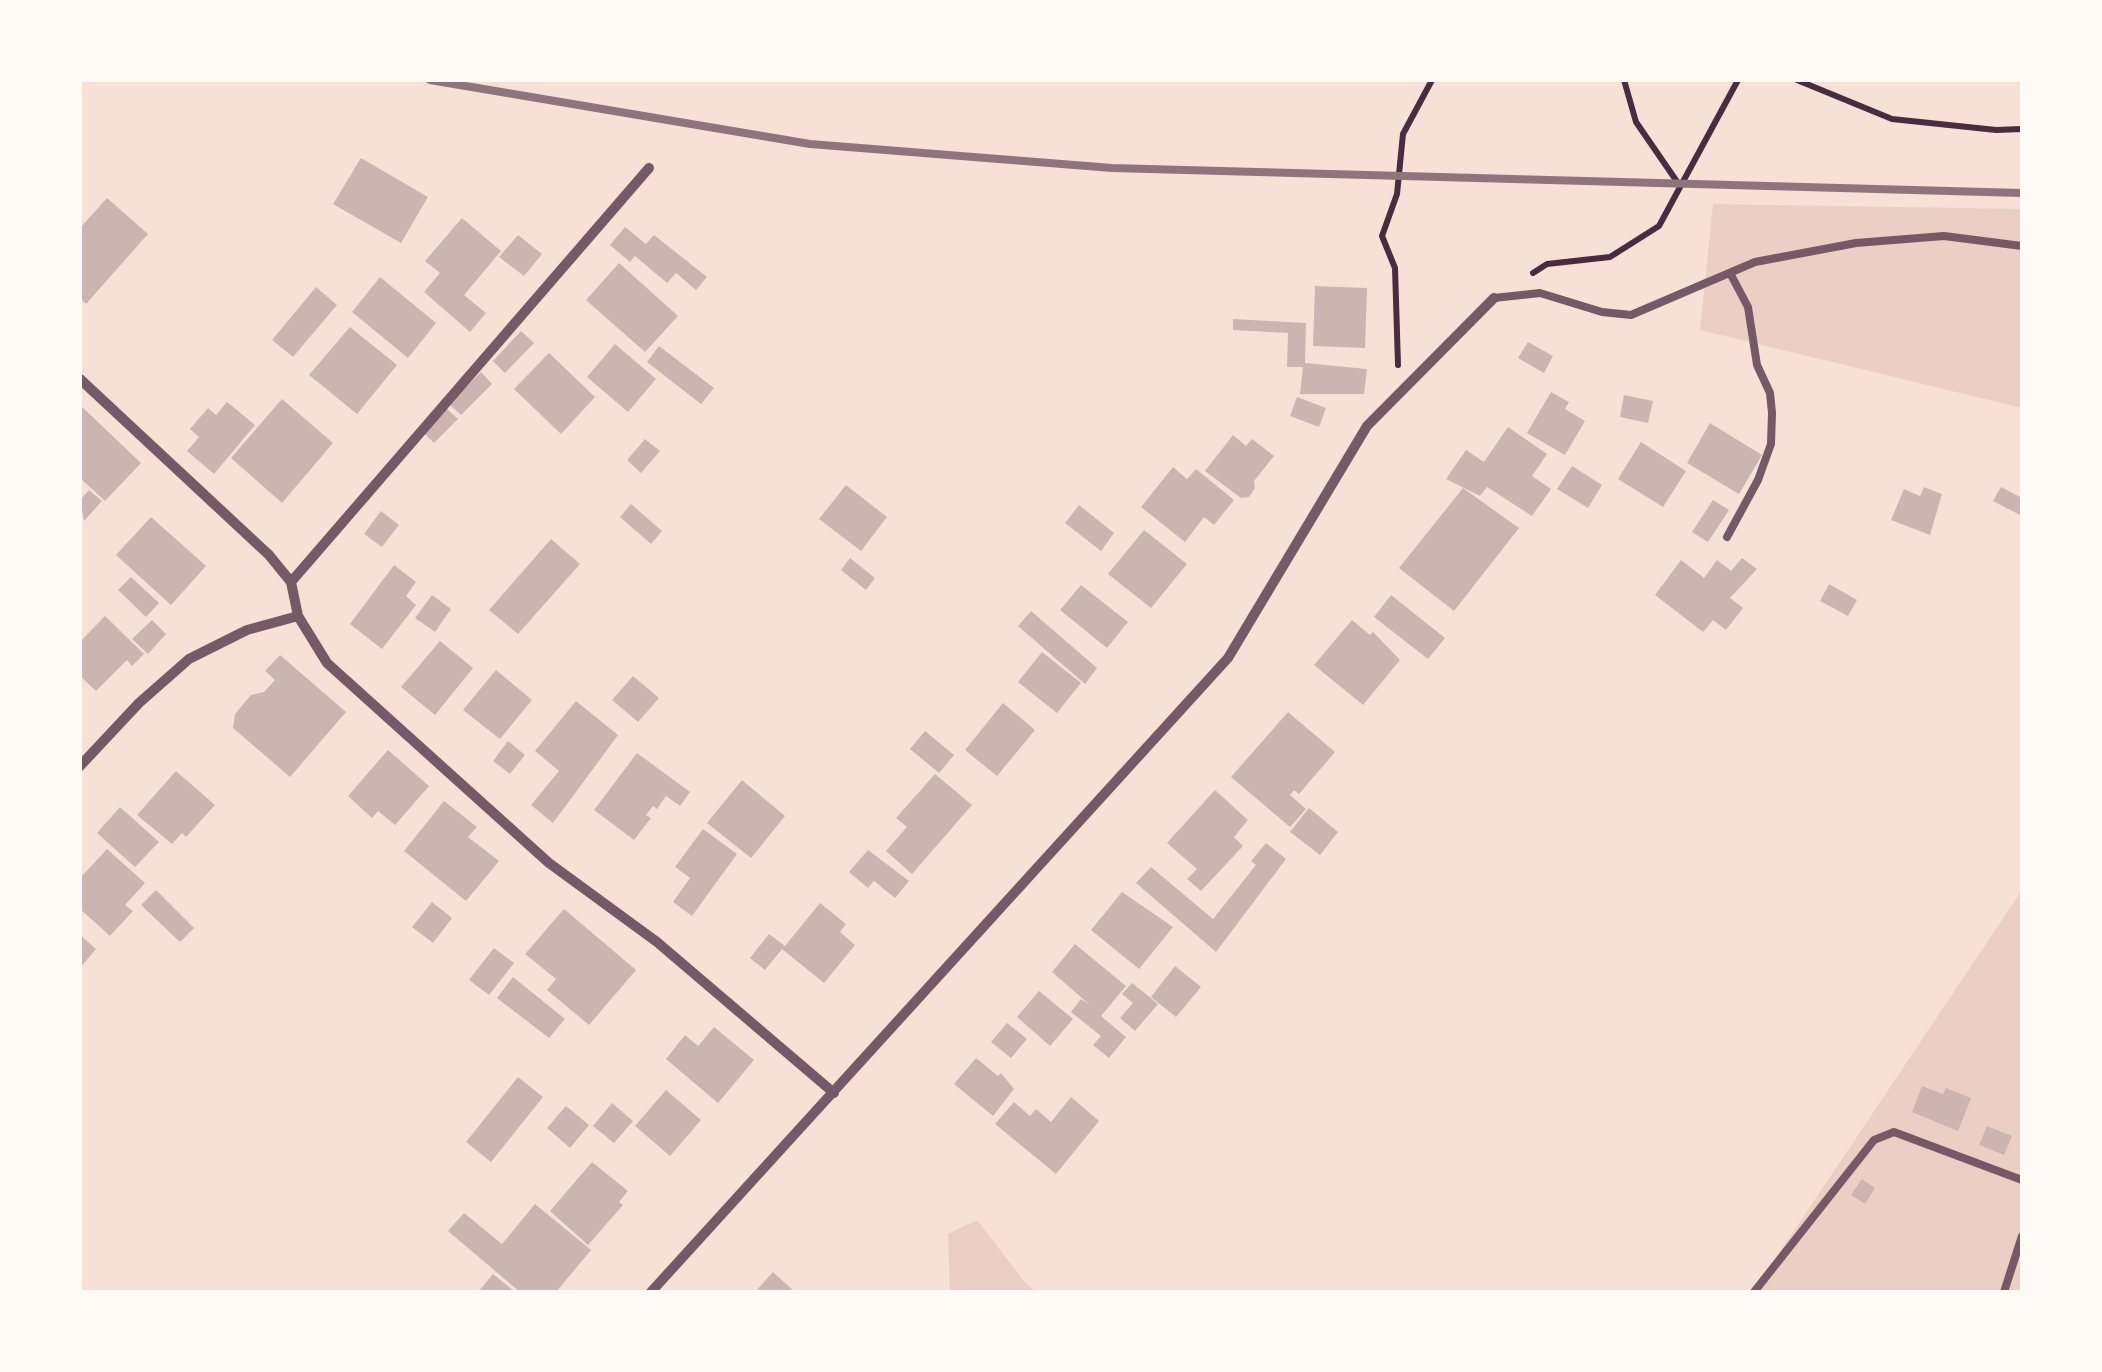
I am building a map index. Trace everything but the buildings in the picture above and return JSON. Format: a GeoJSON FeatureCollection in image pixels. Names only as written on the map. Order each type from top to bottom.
{"type":"FeatureCollection","features":[{"type":"Feature","properties":{"kind":"street"},"geometry":{"type":"LineString","coordinates":[[291,582],[650,168]]}},
{"type":"Feature","properties":{"kind":"street"},"geometry":{"type":"LineString","coordinates":[[651,1292],[1228,658],[1367,426],[1494,298]]}},
{"type":"Feature","properties":{"kind":"street"},"geometry":{"type":"LineString","coordinates":[[80,378],[268,555],[291,582],[298,616],[327,663],[549,864],[657,942],[834,1093]]}},
{"type":"Feature","properties":{"kind":"street"},"geometry":{"type":"LineString","coordinates":[[80,766],[189,659],[247,630],[298,616]]}},
{"type":"Feature","properties":{"kind":"lane"},"geometry":{"type":"LineString","coordinates":[[1494,298],[1540,292],[1602,312],[1631,315],[1754,262],[1856,243],[1944,236],[2022,246]]}},
{"type":"Feature","properties":{"kind":"lane"},"geometry":{"type":"LineString","coordinates":[[1727,537],[1758,480],[1771,444],[1772,413],[1770,393],[1757,365],[1748,308],[1730,273]]}},
{"type":"Feature","properties":{"kind":"lane"},"geometry":{"type":"LineString","coordinates":[[1754,1292],[1874,1140],[1894,1132],[2022,1180]]}},
{"type":"Feature","properties":{"kind":"lane"},"geometry":{"type":"LineString","coordinates":[[2004,1292],[2022,1236]]}},
{"type":"Feature","properties":{"kind":"path"},"geometry":{"type":"LineString","coordinates":[[1398,375],[1395,268],[1382,236],[1397,194],[1403,134],[1432,80]]}},
{"type":"Feature","properties":{"kind":"path"},"geometry":{"type":"LineString","coordinates":[[1624,80],[1636,122],[1680,186]]}},
{"type":"Feature","properties":{"kind":"path"},"geometry":{"type":"LineString","coordinates":[[1610,257],[1659,226],[1738,80]]}},
{"type":"Feature","properties":{"kind":"path"},"geometry":{"type":"LineString","coordinates":[[1798,80],[1892,119],[1996,130],[2022,128]]}},
{"type":"Feature","properties":{"kind":"shaded area"},"geometry":{"type":"Polygon","coordinates":[[[1713,204],[2022,209],[2022,408],[1700,330],[1713,204]]]}},
{"type":"Feature","properties":{"kind":"shaded area"},"geometry":{"type":"Polygon","coordinates":[[[2022,890],[2022,1292],[1753,1292],[2022,890]]]}},
{"type":"Feature","properties":{"kind":"shaded area"},"geometry":{"type":"Polygon","coordinates":[[[977,1220],[1036,1292],[950,1292],[948,1234],[977,1220]]]}},
{"type":"Feature","properties":{"kind":"railway"},"geometry":{"type":"LineString","coordinates":[[430,80],[810,144],[1112,168],[2022,193]]}}]}
